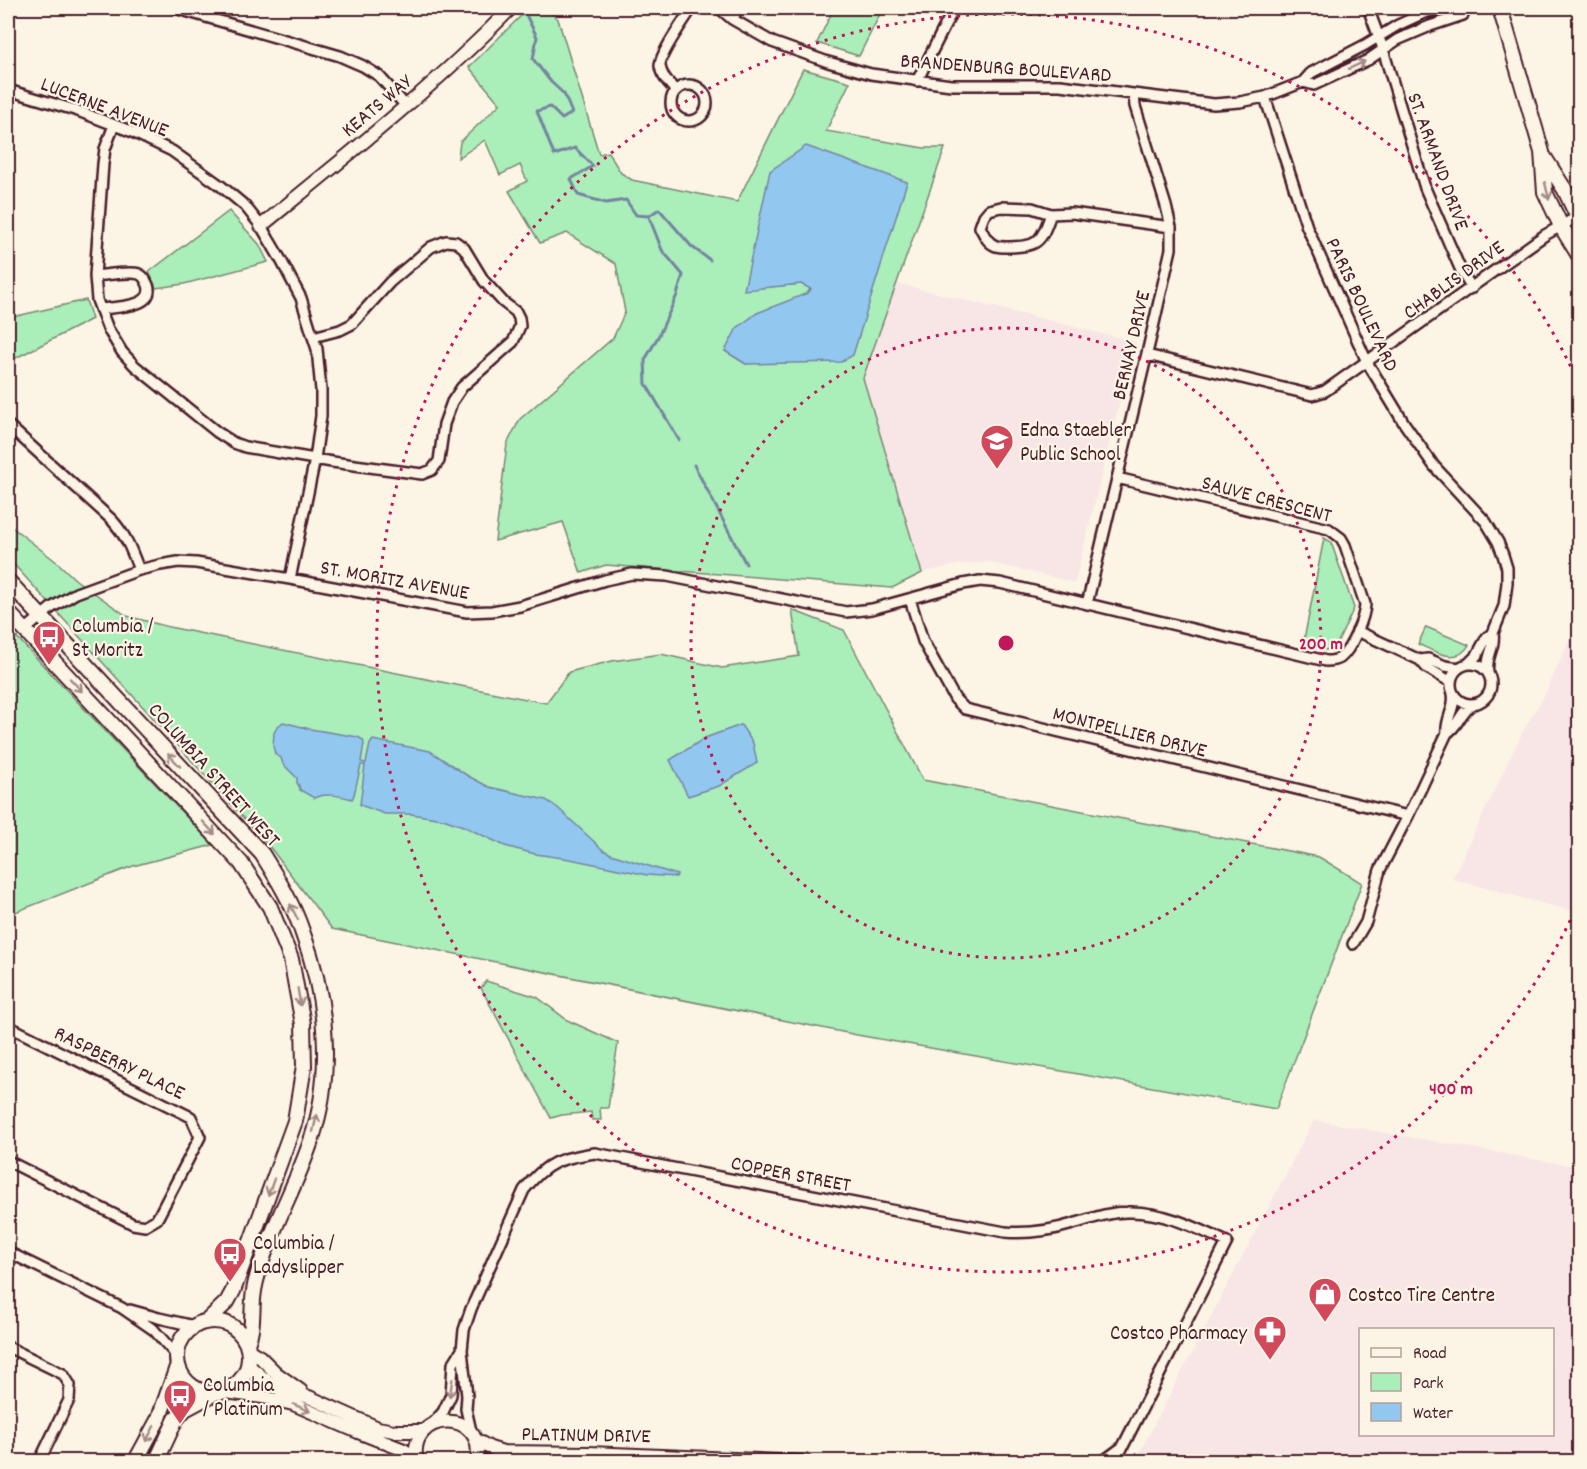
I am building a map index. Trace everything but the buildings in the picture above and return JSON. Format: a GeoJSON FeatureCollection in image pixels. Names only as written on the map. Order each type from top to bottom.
{"type":"FeatureCollection","features":[{"type":"Feature","properties":{"kind":"main road"},"geometry":{"type":"LineString","coordinates":[[1500,8],[1542,152],[1545,192],[1561,226],[1580,257]]}},
{"type":"Feature","properties":{"kind":"main road"},"geometry":{"type":"LineString","coordinates":[[1542,152],[1565,190],[1578,219]]}},
{"type":"Feature","properties":{"kind":"main road","name":"COLUMBIA STREET WEST"},"geometry":{"type":"LineString","coordinates":[[8,581],[262,854],[278,879],[302,930],[316,975],[322,1014],[326,1057],[320,1104],[312,1140],[265,1252],[257,1277],[253,1298],[251,1335],[247,1347]]}},
{"type":"Feature","properties":{"kind":"main road","name":"COLUMBIA STREET WEST"},"geometry":{"type":"LineString","coordinates":[[8,612],[241,863],[270,907],[291,959],[303,1024],[304,1066],[295,1121],[233,1291],[227,1302],[200,1324]]}},
{"type":"Feature","properties":{"kind":"main road"},"geometry":{"type":"LineString","coordinates":[[135,1461],[159,1418],[177,1361],[179,1344],[185,1334],[200,1324],[217,1321],[229,1325],[238,1331],[247,1347],[248,1365],[244,1376],[236,1386],[185,1409],[177,1419],[156,1461]]}},
{"type":"Feature","properties":{"kind":"main road"},"geometry":{"type":"LineString","coordinates":[[177,1361],[182,1377],[190,1386],[201,1392],[219,1393]]}},
{"type":"Feature","properties":{"kind":"street"},"geometry":{"type":"LineString","coordinates":[[175,8],[340,57],[363,66],[379,76],[406,106]]}},
{"type":"Feature","properties":{"kind":"street","name":"KEATS WAY"},"geometry":{"type":"LineString","coordinates":[[261,226],[406,106],[484,36],[511,8]]}},
{"type":"Feature","properties":{"kind":"street"},"geometry":{"type":"LineString","coordinates":[[675,90],[664,78],[660,65],[662,56],[692,8]]}},
{"type":"Feature","properties":{"kind":"street","name":"BRANDENBURG BOULEVARD"},"geometry":{"type":"LineString","coordinates":[[719,8],[732,19],[772,42],[828,62],[871,74],[951,85],[1060,85],[1215,104],[1265,97],[1303,82],[1311,73],[1381,43],[1397,40],[1463,15],[1467,8]]}},
{"type":"Feature","properties":{"kind":"street"},"geometry":{"type":"LineString","coordinates":[[732,19],[739,8]]}},
{"type":"Feature","properties":{"kind":"street"},"geometry":{"type":"LineString","coordinates":[[917,81],[954,8]]}},
{"type":"Feature","properties":{"kind":"street","name":"ST. ARMAND DRIVE"},"geometry":{"type":"LineString","coordinates":[[1368,8],[1381,43],[1425,188],[1462,273],[1472,288]]}},
{"type":"Feature","properties":{"kind":"street","name":"BRANDENBURG BOULEVARD"},"geometry":{"type":"LineString","coordinates":[[1303,82],[1314,85],[1368,60],[1398,25],[1424,13],[1444,8]]}},
{"type":"Feature","properties":{"kind":"street"},"geometry":{"type":"LineString","coordinates":[[687,84],[704,91],[707,103],[703,115],[693,121],[676,116],[672,112],[670,100],[675,90],[687,84]]}},
{"type":"Feature","properties":{"kind":"street","name":"LUCERNE AVENUE"},"geometry":{"type":"LineString","coordinates":[[8,90],[78,111],[172,151],[221,186],[245,207],[261,226],[281,260],[301,298],[317,349],[321,390],[321,416],[315,459],[290,579]]}},
{"type":"Feature","properties":{"kind":"street","name":"BERNAY DRIVE"},"geometry":{"type":"LineString","coordinates":[[1087,604],[1171,249],[1171,227],[1166,206],[1135,106],[1134,95]]}},
{"type":"Feature","properties":{"kind":"street","name":"PARIS BOULEVARD"},"geometry":{"type":"LineString","coordinates":[[1265,97],[1307,227],[1367,362],[1404,423],[1434,466],[1486,522],[1498,542],[1506,568],[1507,590],[1504,606],[1493,633],[1494,640],[1488,658],[1488,673]]}},
{"type":"Feature","properties":{"kind":"street"},"geometry":{"type":"LineString","coordinates":[[114,125],[105,149],[95,276],[100,309],[111,335],[135,366],[234,443],[315,459],[422,474],[432,470],[439,461],[444,424],[452,402],[462,387],[513,342],[520,326],[516,312],[492,291],[464,249],[456,242],[446,241],[431,247],[390,282],[352,324],[340,330],[313,337]]}},
{"type":"Feature","properties":{"kind":"street"},"geometry":{"type":"LineString","coordinates":[[1051,214],[1042,236],[1035,243],[1025,246],[995,246],[985,238],[980,227],[989,210],[1001,207],[1032,208],[1051,214],[1072,213],[1171,227]]}},
{"type":"Feature","properties":{"kind":"street","name":"CHABLIS DRIVE"},"geometry":{"type":"LineString","coordinates":[[1147,355],[1312,395],[1325,391],[1545,235],[1578,219]]}},
{"type":"Feature","properties":{"kind":"street"},"geometry":{"type":"LineString","coordinates":[[95,276],[136,273],[145,279],[149,290],[144,302],[100,309]]}},
{"type":"Feature","properties":{"kind":"street"},"geometry":{"type":"LineString","coordinates":[[8,425],[117,525],[129,542],[139,570]]}},
{"type":"Feature","properties":{"kind":"street","name":"SAUVE CRESCENT"},"geometry":{"type":"LineString","coordinates":[[1087,604],[1326,661],[1333,661],[1343,656],[1364,615],[1365,604],[1345,545],[1341,538],[1329,529],[1118,478]]}},
{"type":"Feature","properties":{"kind":"street","name":"ST. MORITZ AVENUE"},"geometry":{"type":"LineString","coordinates":[[25,630],[62,600],[76,593],[139,570],[178,562],[290,579],[467,612],[492,612],[520,606],[632,574],[667,576],[846,612],[872,609],[980,581],[1000,583],[1087,604]]}},
{"type":"Feature","properties":{"kind":"street","name":"MONTPELLIER DRIVE"},"geometry":{"type":"LineString","coordinates":[[910,599],[923,641],[955,699],[965,709],[1408,816]]}},
{"type":"Feature","properties":{"kind":"street"},"geometry":{"type":"LineString","coordinates":[[1357,631],[1420,660],[1427,668],[1451,682]]}},
{"type":"Feature","properties":{"kind":"street","name":"PARIS BOULEVARD"},"geometry":{"type":"LineString","coordinates":[[1463,666],[1477,655],[1487,637],[1493,633]]}},
{"type":"Feature","properties":{"kind":"street"},"geometry":{"type":"LineString","coordinates":[[1353,944],[1366,922],[1380,870],[1447,733],[1456,726],[1466,708],[1484,699],[1489,691],[1491,681],[1488,673],[1478,665],[1445,666],[1428,659],[1420,660]]}},
{"type":"Feature","properties":{"kind":"street"},"geometry":{"type":"LineString","coordinates":[[1447,733],[1446,725],[1454,702],[1451,682],[1454,674],[1463,666]]}},
{"type":"Feature","properties":{"kind":"street"},"geometry":{"type":"LineString","coordinates":[[1453,694],[1461,702],[1473,704]]}},
{"type":"Feature","properties":{"kind":"street","name":"RASPBERRY PLACE"},"geometry":{"type":"LineString","coordinates":[[8,1026],[190,1117],[200,1137],[157,1219],[145,1226],[133,1224],[8,1161]]}},
{"type":"Feature","properties":{"kind":"street","name":"COPPER STREET"},"geometry":{"type":"LineString","coordinates":[[462,1350],[464,1330],[471,1309],[524,1190],[534,1177],[551,1163],[570,1157],[595,1154],[1005,1232],[1026,1233],[1050,1230],[1100,1216],[1127,1212],[1159,1215],[1182,1221],[1227,1242],[1123,1446]]}},
{"type":"Feature","properties":{"kind":"street"},"geometry":{"type":"LineString","coordinates":[[8,1252],[122,1308],[154,1330],[177,1361]]}},
{"type":"Feature","properties":{"kind":"street"},"geometry":{"type":"LineString","coordinates":[[122,1308],[159,1318],[200,1324]]}},
{"type":"Feature","properties":{"kind":"street"},"geometry":{"type":"LineString","coordinates":[[8,1347],[63,1374],[70,1385],[69,1400],[39,1461]]}},
{"type":"Feature","properties":{"kind":"street"},"geometry":{"type":"LineString","coordinates":[[247,1347],[276,1373],[309,1397]]}},
{"type":"Feature","properties":{"kind":"street"},"geometry":{"type":"LineString","coordinates":[[417,1460],[418,1439],[443,1412],[451,1395],[453,1364],[462,1350]]}},
{"type":"Feature","properties":{"kind":"street"},"geometry":{"type":"LineString","coordinates":[[462,1350],[467,1396],[466,1409],[478,1450],[477,1461]]}},
{"type":"Feature","properties":{"kind":"street"},"geometry":{"type":"LineString","coordinates":[[248,1365],[268,1383],[280,1389],[309,1397],[378,1428],[394,1431],[428,1427]]}},
{"type":"Feature","properties":{"kind":"street"},"geometry":{"type":"LineString","coordinates":[[219,1393],[263,1397],[293,1404],[404,1450],[417,1460]]}},
{"type":"Feature","properties":{"kind":"street","name":"PLATINUM DRIVE"},"geometry":{"type":"LineString","coordinates":[[428,1427],[442,1421],[453,1421],[462,1425],[490,1448],[503,1452],[806,1461]]}},
{"type":"Feature","properties":{"kind":"street"},"geometry":{"type":"LineString","coordinates":[[1102,1461],[1123,1446]]}},
{"type":"Feature","properties":{"kind":"street"},"geometry":{"type":"LineString","coordinates":[[1114,1461],[1123,1446]]}},
{"type":"Feature","properties":{"kind":"shaded area","name":"Edna Staebler Public School"},"geometry":{"type":"Polygon","coordinates":[[[896,283],[1136,342],[1075,583],[988,562],[956,565],[922,573],[863,378],[896,283]]]}},
{"type":"Feature","properties":{"kind":"shaded area"},"geometry":{"type":"Polygon","coordinates":[[[1579,619],[1579,913],[1452,879],[1523,731],[1546,692],[1579,619]]]}},
{"type":"Feature","properties":{"kind":"shaded area"},"geometry":{"type":"Polygon","coordinates":[[[1314,1120],[1579,1167],[1579,1452],[1569,1452],[1562,1462],[1135,1461],[1314,1120]]]}},
{"type":"Feature","properties":{"kind":"green space"},"geometry":{"type":"Polygon","coordinates":[[[529,8],[546,8],[558,19],[599,154],[608,152],[621,173],[632,180],[737,202],[803,69],[850,82],[826,131],[924,148],[945,148],[863,378],[922,573],[892,588],[606,565],[581,573],[563,522],[495,541],[507,444],[520,419],[613,338],[625,312],[616,264],[567,233],[540,243],[509,191],[527,181],[520,165],[500,175],[485,140],[458,158],[460,142],[500,104],[469,67],[529,8]],[[907,182],[745,289],[801,284],[811,288],[725,351],[746,364],[907,182]]]}},
{"type":"Feature","properties":{"kind":"green space"},"geometry":{"type":"Polygon","coordinates":[[[834,8],[883,8],[859,56],[817,43],[834,8]]]}},
{"type":"Feature","properties":{"kind":"green space"},"geometry":{"type":"Polygon","coordinates":[[[229,211],[259,244],[268,262],[184,284],[156,288],[149,272],[229,211]]]}},
{"type":"Feature","properties":{"kind":"green space"},"geometry":{"type":"Polygon","coordinates":[[[86,300],[92,319],[8,362],[8,318],[86,300]]]}},
{"type":"Feature","properties":{"kind":"green space"},"geometry":{"type":"Polygon","coordinates":[[[8,524],[76,580],[127,616],[169,627],[546,703],[569,672],[612,661],[661,654],[722,668],[799,656],[792,610],[844,630],[923,780],[1319,857],[1362,883],[1276,1109],[857,1035],[332,929],[269,846],[8,558],[8,524]]]}},
{"type":"Feature","properties":{"kind":"green space"},"geometry":{"type":"Polygon","coordinates":[[[1324,538],[1331,542],[1354,608],[1336,646],[1326,650],[1303,645],[1324,538]]]}},
{"type":"Feature","properties":{"kind":"green space"},"geometry":{"type":"Polygon","coordinates":[[[1426,627],[1469,645],[1458,655],[1452,656],[1431,650],[1418,644],[1426,627]]]}},
{"type":"Feature","properties":{"kind":"green space"},"geometry":{"type":"Polygon","coordinates":[[[8,628],[213,845],[133,866],[8,915],[8,628]]]}},
{"type":"Feature","properties":{"kind":"green space"},"geometry":{"type":"Polygon","coordinates":[[[486,981],[537,997],[567,1020],[618,1043],[608,1108],[600,1108],[601,1120],[592,1120],[591,1112],[551,1118],[481,988],[486,981]]]}},
{"type":"Feature","properties":{"kind":"water"},"geometry":{"type":"Polygon","coordinates":[[[806,146],[907,182],[853,355],[841,362],[746,364],[725,351],[737,328],[757,313],[808,293],[811,289],[801,284],[744,290],[770,171],[806,146]]]}},
{"type":"Feature","properties":{"kind":"water"},"geometry":{"type":"Polygon","coordinates":[[[283,722],[358,737],[364,743],[361,762],[366,763],[373,740],[430,751],[489,787],[546,800],[558,808],[603,850],[677,875],[676,877],[647,875],[535,854],[505,846],[443,819],[411,814],[385,814],[360,805],[365,765],[361,765],[352,799],[328,795],[314,798],[300,790],[297,778],[275,754],[274,733],[283,722]]]}},
{"type":"Feature","properties":{"kind":"water"},"geometry":{"type":"Polygon","coordinates":[[[741,725],[753,743],[757,763],[719,786],[688,796],[670,760],[705,738],[741,725]]]}},
{"type":"Feature","properties":{"kind":"waterway"},"geometry":{"type":"LineString","coordinates":[[527,17],[537,37],[533,59],[564,94],[572,113],[562,119],[550,107],[537,111],[554,155],[575,148],[593,166],[571,179],[578,195],[606,203],[626,200],[636,215],[649,216],[659,209],[692,247],[710,260]]}},
{"type":"Feature","properties":{"kind":"waterway"},"geometry":{"type":"LineString","coordinates":[[649,217],[662,250],[683,275],[677,295],[645,360],[646,384],[679,440]]}},
{"type":"Feature","properties":{"kind":"waterway"},"geometry":{"type":"LineString","coordinates":[[694,465],[746,564]]}},
{"type":"Feature","properties":{"kind":"place","name":"Edna Staebler Public School"},"geometry":{"type":"Point","coordinates":[997,470]}},
{"type":"Feature","properties":{"kind":"place","name":"Columbia / St Moritz"},"geometry":{"type":"Point","coordinates":[49,666]}},
{"type":"Feature","properties":{"kind":"place","name":"Columbia / Ladyslipper"},"geometry":{"type":"Point","coordinates":[230,1283]}},
{"type":"Feature","properties":{"kind":"place","name":"Costco Tire Centre"},"geometry":{"type":"Point","coordinates":[1325,1323]}},
{"type":"Feature","properties":{"kind":"place","name":"Costco Pharmacy"},"geometry":{"type":"Point","coordinates":[1270,1361]}},
{"type":"Feature","properties":{"kind":"place","name":"Columbia / Platinum"},"geometry":{"type":"Point","coordinates":[180,1425]}}]}
